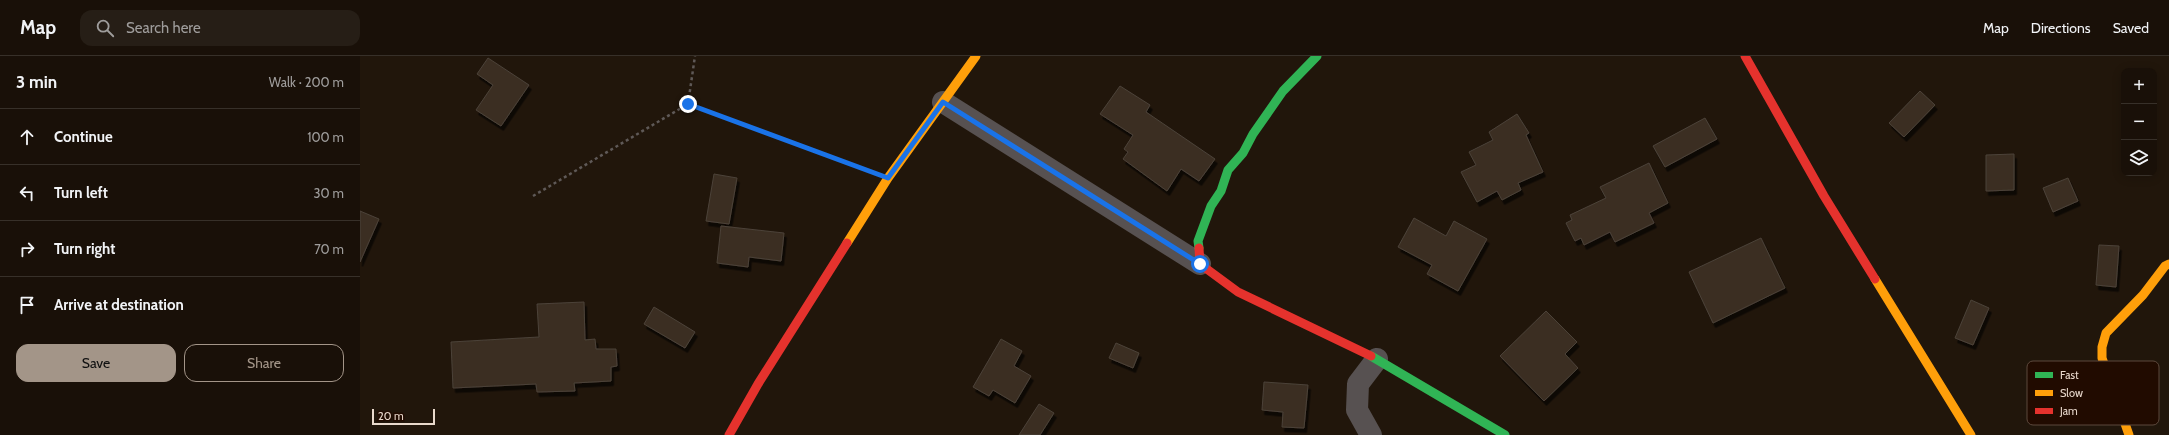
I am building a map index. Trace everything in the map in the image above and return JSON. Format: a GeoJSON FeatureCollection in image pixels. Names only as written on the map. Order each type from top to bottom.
{"type":"FeatureCollection","features":[{"type":"Feature","properties":{"kind":"street"},"geometry":{"type":"LineString","coordinates":[[729,435],[758,384],[888,178],[976,56]]}},
{"type":"Feature","properties":{"kind":"street"},"geometry":{"type":"LineString","coordinates":[[1200,264],[1198,241],[1211,206],[1221,191],[1228,170],[1244,153],[1253,134],[1283,92],[1317,56]]}},
{"type":"Feature","properties":{"kind":"street"},"geometry":{"type":"LineString","coordinates":[[1745,56],[1824,196],[1971,435]]}},
{"type":"Feature","properties":{"kind":"street"},"geometry":{"type":"LineString","coordinates":[[943,102],[1200,264],[1238,292],[1377,359],[1505,435]]}},
{"type":"Feature","properties":{"kind":"street"},"geometry":{"type":"LineString","coordinates":[[2103,361],[2102,347],[2106,333],[2113,324],[2143,295],[2165,266],[2169,264]]}},
{"type":"Feature","properties":{"kind":"street"},"geometry":{"type":"LineString","coordinates":[[1371,435],[1357,410],[1358,384],[1377,359]]}},
{"type":"Feature","properties":{"kind":"street"},"geometry":{"type":"LineString","coordinates":[[2125,425],[2129,435]]}},
{"type":"Feature","properties":{"kind":"path"},"geometry":{"type":"LineString","coordinates":[[688,104],[695,56]]}},
{"type":"Feature","properties":{"kind":"path"},"geometry":{"type":"LineString","coordinates":[[688,104],[888,178]]}},
{"type":"Feature","properties":{"kind":"path"},"geometry":{"type":"LineString","coordinates":[[533,196],[688,104]]}},
{"type":"Feature","properties":{"kind":"building"},"geometry":{"type":"Polygon","coordinates":[[[488,58],[529,85],[501,126],[476,110],[493,85],[477,74],[488,58]]]}},
{"type":"Feature","properties":{"kind":"building"},"geometry":{"type":"Polygon","coordinates":[[[1120,86],[1150,105],[1146,112],[1215,159],[1199,181],[1181,169],[1167,191],[1123,159],[1128,152],[1124,149],[1133,135],[1100,114],[1120,86]]]}},
{"type":"Feature","properties":{"kind":"building"},"geometry":{"type":"Polygon","coordinates":[[[1920,91],[1935,105],[1904,137],[1889,123],[1920,91]]]}},
{"type":"Feature","properties":{"kind":"building"},"geometry":{"type":"Polygon","coordinates":[[[1517,114],[1529,133],[1526,135],[1543,172],[1518,183],[1521,190],[1502,200],[1497,191],[1477,202],[1461,172],[1476,165],[1469,152],[1493,140],[1489,132],[1517,114]]]}},
{"type":"Feature","properties":{"kind":"building"},"geometry":{"type":"Polygon","coordinates":[[[1705,118],[1717,139],[1665,167],[1653,146],[1705,118]]]}},
{"type":"Feature","properties":{"kind":"building"},"geometry":{"type":"Polygon","coordinates":[[[2014,154],[2014,190],[1986,191],[1986,155],[2014,154]]]}},
{"type":"Feature","properties":{"kind":"building"},"geometry":{"type":"Polygon","coordinates":[[[1649,163],[1668,203],[1649,213],[1654,223],[1615,242],[1610,232],[1584,245],[1581,238],[1575,241],[1566,223],[1572,220],[1570,215],[1606,198],[1600,187],[1649,163]]]}},
{"type":"Feature","properties":{"kind":"building"},"geometry":{"type":"Polygon","coordinates":[[[714,174],[737,178],[729,224],[706,221],[714,174]]]}},
{"type":"Feature","properties":{"kind":"building"},"geometry":{"type":"Polygon","coordinates":[[[2068,178],[2078,201],[2053,212],[2043,188],[2068,178]]]}},
{"type":"Feature","properties":{"kind":"building"},"geometry":{"type":"Polygon","coordinates":[[[360,211],[379,219],[360,262],[360,211]]]}},
{"type":"Feature","properties":{"kind":"building"},"geometry":{"type":"Polygon","coordinates":[[[1414,218],[1446,236],[1454,221],[1487,239],[1458,291],[1427,274],[1432,265],[1398,247],[1414,218]]]}},
{"type":"Feature","properties":{"kind":"building"},"geometry":{"type":"Polygon","coordinates":[[[721,226],[784,233],[781,261],[749,257],[748,267],[717,263],[721,226]]]}},
{"type":"Feature","properties":{"kind":"building"},"geometry":{"type":"Polygon","coordinates":[[[1761,238],[1785,288],[1713,323],[1689,272],[1761,238]]]}},
{"type":"Feature","properties":{"kind":"building"},"geometry":{"type":"Polygon","coordinates":[[[2099,245],[2119,246],[2116,287],[2096,285],[2099,245]]]}},
{"type":"Feature","properties":{"kind":"building"},"geometry":{"type":"Polygon","coordinates":[[[1971,300],[1989,308],[1973,345],[1955,338],[1971,300]]]}},
{"type":"Feature","properties":{"kind":"building"},"geometry":{"type":"Polygon","coordinates":[[[584,302],[585,340],[595,339],[596,349],[616,349],[617,366],[611,367],[611,381],[574,383],[575,391],[537,392],[536,384],[453,388],[451,342],[539,337],[537,304],[584,302]]]}},
{"type":"Feature","properties":{"kind":"building"},"geometry":{"type":"Polygon","coordinates":[[[654,307],[695,332],[685,348],[644,324],[654,307]]]}},
{"type":"Feature","properties":{"kind":"building"},"geometry":{"type":"Polygon","coordinates":[[[1546,311],[1577,342],[1565,354],[1578,368],[1544,401],[1500,356],[1546,311]]]}},
{"type":"Feature","properties":{"kind":"building"},"geometry":{"type":"Polygon","coordinates":[[[1001,339],[1022,351],[1014,366],[1031,376],[1015,403],[993,390],[989,396],[973,387],[1001,339]]]}},
{"type":"Feature","properties":{"kind":"building"},"geometry":{"type":"Polygon","coordinates":[[[1116,343],[1139,353],[1133,368],[1109,358],[1116,343]]]}},
{"type":"Feature","properties":{"kind":"building"},"geometry":{"type":"Polygon","coordinates":[[[1264,382],[1308,385],[1304,428],[1282,427],[1283,412],[1262,410],[1264,382]]]}},
{"type":"Feature","properties":{"kind":"building"},"geometry":{"type":"Polygon","coordinates":[[[1039,404],[1054,413],[1040,435],[1019,435],[1039,404]]]}},
{"type":"Feature","properties":{"kind":"traffic: fast"},"geometry":{"type":"LineString","coordinates":[[1199,248],[1198,241],[1211,206],[1221,191],[1228,170],[1243,153],[1253,134],[1283,91],[1317,56]]}},
{"type":"Feature","properties":{"kind":"traffic: fast"},"geometry":{"type":"LineString","coordinates":[[1371,356],[1505,435]]}},
{"type":"Feature","properties":{"kind":"traffic: slow"},"geometry":{"type":"LineString","coordinates":[[847,243],[888,178],[976,56]]}},
{"type":"Feature","properties":{"kind":"traffic: slow"},"geometry":{"type":"LineString","coordinates":[[2103,361],[2102,347],[2106,333],[2143,295],[2165,266],[2169,264]]}},
{"type":"Feature","properties":{"kind":"traffic: slow"},"geometry":{"type":"LineString","coordinates":[[1875,279],[1971,435]]}},
{"type":"Feature","properties":{"kind":"traffic: slow"},"geometry":{"type":"LineString","coordinates":[[2125,425],[2129,435]]}},
{"type":"Feature","properties":{"kind":"traffic: jam"},"geometry":{"type":"LineString","coordinates":[[1745,56],[1824,196],[1875,279]]}},
{"type":"Feature","properties":{"kind":"traffic: jam"},"geometry":{"type":"LineString","coordinates":[[729,435],[758,384],[847,243]]}},
{"type":"Feature","properties":{"kind":"traffic: jam"},"geometry":{"type":"LineString","coordinates":[[1199,248],[1200,264],[1238,292],[1371,356]]}},
{"type":"Feature","properties":{"kind":"route"},"geometry":{"type":"LineString","coordinates":[[688,104],[888,178],[943,102],[1200,264]]}}]}
